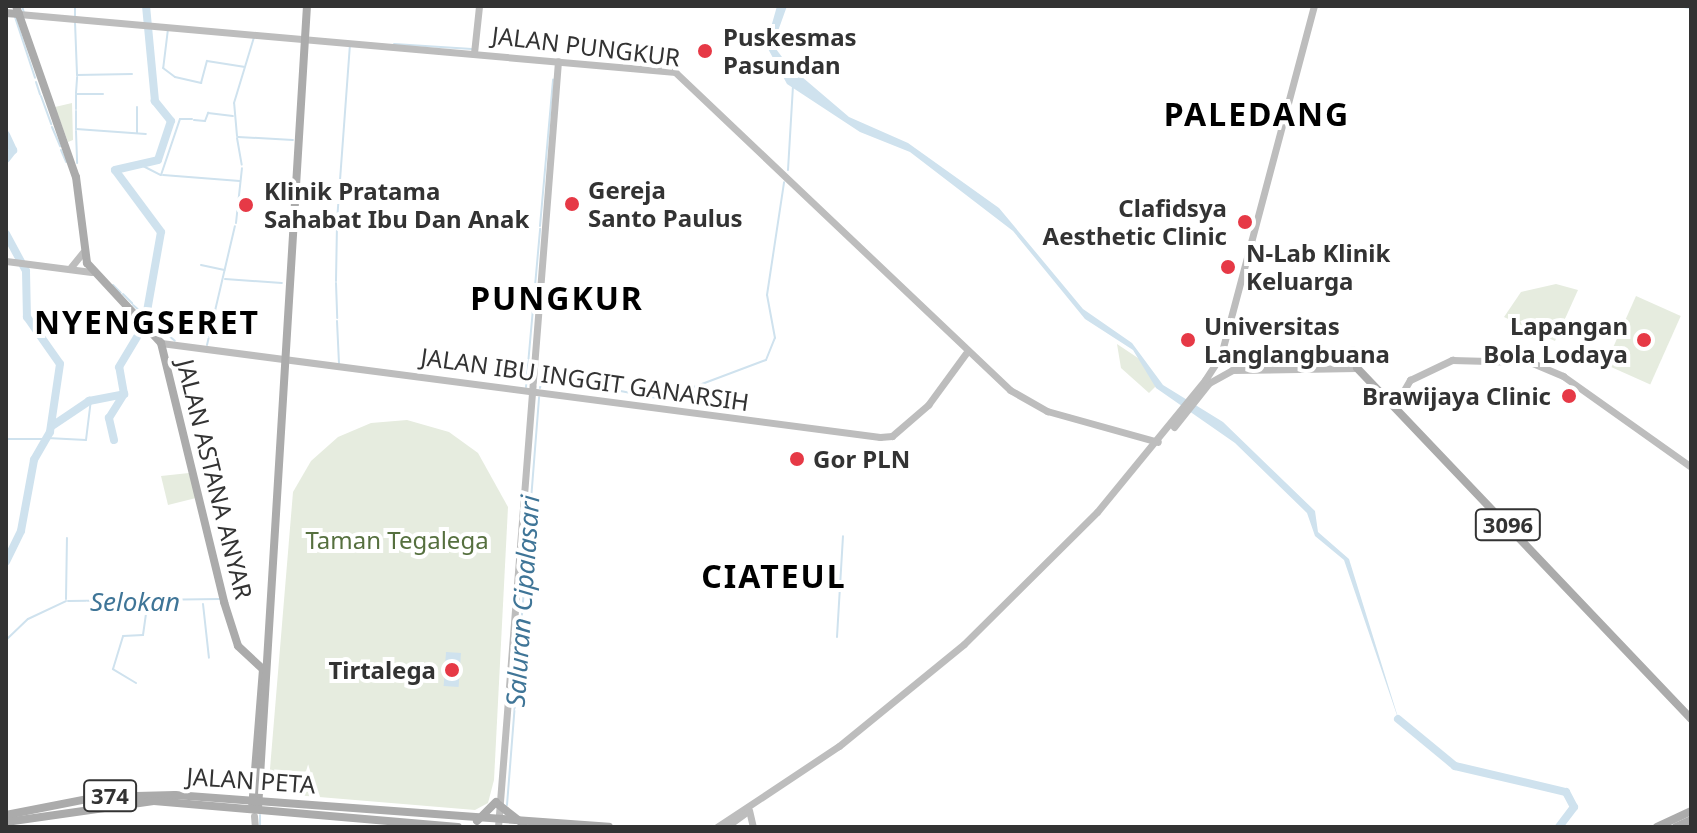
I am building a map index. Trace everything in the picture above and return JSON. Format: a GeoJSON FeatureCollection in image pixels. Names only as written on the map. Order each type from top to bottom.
{"type":"FeatureCollection","features":[{"type":"Feature","properties":{"kind":"main road"},"geometry":{"type":"LineString","coordinates":[[255,827],[307,6]]}},
{"type":"Feature","properties":{"kind":"main road"},"geometry":{"type":"LineString","coordinates":[[474,53],[479,6]]}},
{"type":"Feature","properties":{"kind":"main road"},"geometry":{"type":"LineString","coordinates":[[726,827],[945,661],[1075,536],[1195,396],[1221,355],[1314,6]]}},
{"type":"Feature","properties":{"kind":"main road"},"geometry":{"type":"LineString","coordinates":[[6,13],[17,10]]}},
{"type":"Feature","properties":{"kind":"main road","name":"JALAN PUNGKUR"},"geometry":{"type":"LineString","coordinates":[[17,10],[135,24],[558,61],[685,76],[966,353],[1047,411],[1158,442]]}},
{"type":"Feature","properties":{"kind":"main road","name":"JALAN ASTANA ANYAR"},"geometry":{"type":"LineString","coordinates":[[17,10],[76,177],[83,252],[91,272],[161,343],[224,602],[238,646],[266,675]]}},
{"type":"Feature","properties":{"kind":"main road"},"geometry":{"type":"LineString","coordinates":[[496,825],[528,392],[558,61]]}},
{"type":"Feature","properties":{"kind":"main road"},"geometry":{"type":"LineString","coordinates":[[71,267],[83,252]]}},
{"type":"Feature","properties":{"kind":"main road"},"geometry":{"type":"LineString","coordinates":[[6,261],[91,272]]}},
{"type":"Feature","properties":{"kind":"main road","name":"JALAN IBU INGGIT GANARSIH"},"geometry":{"type":"LineString","coordinates":[[161,343],[886,437],[928,405],[966,353]]}},
{"type":"Feature","properties":{"kind":"main road"},"geometry":{"type":"LineString","coordinates":[[1346,365],[1353,349]]}},
{"type":"Feature","properties":{"kind":"main road"},"geometry":{"type":"LineString","coordinates":[[1221,355],[1232,370]]}},
{"type":"Feature","properties":{"kind":"main road"},"geometry":{"type":"LineString","coordinates":[[1195,396],[1232,370],[1346,365],[1357,368],[1396,404],[1410,380],[1452,360],[1530,362],[1690,466]]}},
{"type":"Feature","properties":{"kind":"main road","name":"3096"},"geometry":{"type":"LineString","coordinates":[[1396,404],[1691,719]]}},
{"type":"Feature","properties":{"kind":"main road"},"geometry":{"type":"LineString","coordinates":[[252,658],[266,642]]}},
{"type":"Feature","properties":{"kind":"main road"},"geometry":{"type":"LineString","coordinates":[[255,807],[260,784],[262,723]]}},
{"type":"Feature","properties":{"kind":"main road"},"geometry":{"type":"LineString","coordinates":[[260,784],[276,802]]}},
{"type":"Feature","properties":{"kind":"main road","name":"JALAN PETA"},"geometry":{"type":"LineString","coordinates":[[6,815],[119,795],[255,807],[276,802],[458,827]]}},
{"type":"Feature","properties":{"kind":"main road"},"geometry":{"type":"LineString","coordinates":[[717,827],[761,800]]}},
{"type":"Feature","properties":{"kind":"main road","name":"JALAN PETA"},"geometry":{"type":"LineString","coordinates":[[6,822],[136,801],[359,813],[496,825],[609,827]]}},
{"type":"Feature","properties":{"kind":"main road"},"geometry":{"type":"LineString","coordinates":[[476,822],[498,804]]}},
{"type":"Feature","properties":{"kind":"main road"},"geometry":{"type":"LineString","coordinates":[[498,804],[525,824]]}},
{"type":"Feature","properties":{"kind":"main road"},"geometry":{"type":"LineString","coordinates":[[749,810],[753,827]]}},
{"type":"Feature","properties":{"kind":"main road"},"geometry":{"type":"LineString","coordinates":[[1657,827],[1691,811]]}},
{"type":"Feature","properties":{"kind":"main road"},"geometry":{"type":"LineString","coordinates":[[1676,827],[1691,820]]}},
{"type":"Feature","properties":{"kind":"green space"},"geometry":{"type":"Polygon","coordinates":[[[72,103],[73,140],[68,142],[55,107],[72,103]]]}},
{"type":"Feature","properties":{"kind":"green space"},"geometry":{"type":"Polygon","coordinates":[[[1556,284],[1578,290],[1555,341],[1504,317],[1521,292],[1556,284]]]}},
{"type":"Feature","properties":{"kind":"green space","name":"Lapangan Bola Lodaya"},"geometry":{"type":"Polygon","coordinates":[[[1636,296],[1681,316],[1650,384],[1605,365],[1636,296]]]}},
{"type":"Feature","properties":{"kind":"green space"},"geometry":{"type":"Polygon","coordinates":[[[1117,344],[1141,360],[1156,386],[1149,393],[1121,368],[1117,344]]]}},
{"type":"Feature","properties":{"kind":"green space","name":"Taman Tegalega"},"geometry":{"type":"Polygon","coordinates":[[[407,420],[449,432],[478,453],[508,507],[494,780],[488,803],[475,810],[283,794],[269,781],[293,492],[311,461],[338,437],[371,423],[407,420]]]}},
{"type":"Feature","properties":{"kind":"green space"},"geometry":{"type":"Polygon","coordinates":[[[189,473],[196,498],[168,505],[161,476],[189,473]]]}},
{"type":"Feature","properties":{"kind":"water"},"geometry":{"type":"Polygon","coordinates":[[[777,6],[787,6],[773,45],[788,65],[849,117],[908,143],[999,208],[1083,309],[1132,343],[1163,385],[1223,422],[1315,511],[1318,532],[1349,559],[1401,727],[1344,560],[1315,536],[1307,513],[1235,443],[1156,388],[1133,350],[1085,319],[1013,231],[910,152],[860,132],[787,84],[766,45],[777,6]]]}},
{"type":"Feature","properties":{"kind":"water","name":"Tirtalega"},"geometry":{"type":"Polygon","coordinates":[[[446,652],[461,653],[459,687],[444,686],[446,652]]]}},
{"type":"Feature","properties":{"kind":"waterway"},"geometry":{"type":"LineString","coordinates":[[22,6],[24,13]]}},
{"type":"Feature","properties":{"kind":"waterway"},"geometry":{"type":"LineString","coordinates":[[75,6],[75,17]]}},
{"type":"Feature","properties":{"kind":"waterway"},"geometry":{"type":"LineString","coordinates":[[146,6],[155,101],[171,121],[158,160],[115,170],[161,232],[146,317]]}},
{"type":"Feature","properties":{"kind":"waterway"},"geometry":{"type":"LineString","coordinates":[[1684,7],[1690,8]]}},
{"type":"Feature","properties":{"kind":"waterway"},"geometry":{"type":"LineString","coordinates":[[15,17],[35,78]]}},
{"type":"Feature","properties":{"kind":"waterway"},"geometry":{"type":"LineString","coordinates":[[75,22],[77,75],[132,74]]}},
{"type":"Feature","properties":{"kind":"waterway"},"geometry":{"type":"LineString","coordinates":[[168,29],[163,68],[175,77],[201,83],[207,61],[244,67]]}},
{"type":"Feature","properties":{"kind":"waterway","name":"Selokan"},"geometry":{"type":"LineString","coordinates":[[237,136],[234,103],[254,37]]}},
{"type":"Feature","properties":{"kind":"waterway"},"geometry":{"type":"LineString","coordinates":[[394,44],[472,49]]}},
{"type":"Feature","properties":{"kind":"waterway"},"geometry":{"type":"LineString","coordinates":[[337,221],[350,45]]}},
{"type":"Feature","properties":{"kind":"waterway"},"geometry":{"type":"LineString","coordinates":[[76,93],[77,77]]}},
{"type":"Feature","properties":{"kind":"waterway"},"geometry":{"type":"LineString","coordinates":[[540,226],[553,80]]}},
{"type":"Feature","properties":{"kind":"waterway"},"geometry":{"type":"LineString","coordinates":[[36,82],[40,94]]}},
{"type":"Feature","properties":{"kind":"waterway","name":"Saluran Cipalasari"},"geometry":{"type":"LineString","coordinates":[[788,170],[793,86]]}},
{"type":"Feature","properties":{"kind":"waterway"},"geometry":{"type":"LineString","coordinates":[[76,94],[103,94]]}},
{"type":"Feature","properties":{"kind":"waterway"},"geometry":{"type":"LineString","coordinates":[[76,95],[76,109]]}},
{"type":"Feature","properties":{"kind":"waterway"},"geometry":{"type":"LineString","coordinates":[[41,96],[51,124]]}},
{"type":"Feature","properties":{"kind":"waterway"},"geometry":{"type":"LineString","coordinates":[[137,107],[137,133]]}},
{"type":"Feature","properties":{"kind":"waterway"},"geometry":{"type":"LineString","coordinates":[[76,111],[76,129],[146,134]]}},
{"type":"Feature","properties":{"kind":"waterway"},"geometry":{"type":"LineString","coordinates":[[194,120],[205,121],[208,113],[233,116]]}},
{"type":"Feature","properties":{"kind":"waterway","name":"Selokan"},"geometry":{"type":"LineString","coordinates":[[143,166],[161,175],[180,119],[192,119]]}},
{"type":"Feature","properties":{"kind":"waterway"},"geometry":{"type":"LineString","coordinates":[[52,127],[60,146]]}},
{"type":"Feature","properties":{"kind":"waterway"},"geometry":{"type":"LineString","coordinates":[[76,131],[77,163]]}},
{"type":"Feature","properties":{"kind":"waterway"},"geometry":{"type":"LineString","coordinates":[[6,135],[13,150],[6,159]]}},
{"type":"Feature","properties":{"kind":"waterway"},"geometry":{"type":"LineString","coordinates":[[238,137],[293,140]]}},
{"type":"Feature","properties":{"kind":"waterway","name":"Selokan"},"geometry":{"type":"LineString","coordinates":[[237,138],[242,165]]}},
{"type":"Feature","properties":{"kind":"waterway"},"geometry":{"type":"LineString","coordinates":[[61,150],[66,162]]}},
{"type":"Feature","properties":{"kind":"waterway","name":"Selokan"},"geometry":{"type":"LineString","coordinates":[[236,223],[242,168]]}},
{"type":"Feature","properties":{"kind":"waterway","name":"Selokan"},"geometry":{"type":"LineString","coordinates":[[163,175],[240,181]]}},
{"type":"Feature","properties":{"kind":"waterway","name":"Saluran Cipalasari"},"geometry":{"type":"LineString","coordinates":[[540,388],[542,378],[553,378],[662,399],[766,360],[775,338],[767,295],[784,182]]}},
{"type":"Feature","properties":{"kind":"waterway"},"geometry":{"type":"LineString","coordinates":[[336,281],[337,223]]}},
{"type":"Feature","properties":{"kind":"waterway","name":"Selokan"},"geometry":{"type":"LineString","coordinates":[[207,345],[235,226]]}},
{"type":"Feature","properties":{"kind":"waterway"},"geometry":{"type":"LineString","coordinates":[[526,387],[540,229]]}},
{"type":"Feature","properties":{"kind":"waterway"},"geometry":{"type":"LineString","coordinates":[[6,234],[26,271],[27,317],[60,364],[50,432],[34,460],[21,531],[6,562]]}},
{"type":"Feature","properties":{"kind":"waterway","name":"Selokan"},"geometry":{"type":"LineString","coordinates":[[201,265],[224,270]]}},
{"type":"Feature","properties":{"kind":"waterway","name":"Selokan"},"geometry":{"type":"LineString","coordinates":[[225,279],[282,283]]}},
{"type":"Feature","properties":{"kind":"waterway"},"geometry":{"type":"LineString","coordinates":[[336,283],[337,318]]}},
{"type":"Feature","properties":{"kind":"waterway"},"geometry":{"type":"LineString","coordinates":[[113,285],[121,293]]}},
{"type":"Feature","properties":{"kind":"waterway"},"geometry":{"type":"LineString","coordinates":[[123,294],[132,303]]}},
{"type":"Feature","properties":{"kind":"waterway","name":"Selokan"},"geometry":{"type":"LineString","coordinates":[[133,305],[175,341]]}},
{"type":"Feature","properties":{"kind":"waterway"},"geometry":{"type":"LineString","coordinates":[[337,321],[339,363]]}},
{"type":"Feature","properties":{"kind":"waterway"},"geometry":{"type":"LineString","coordinates":[[52,426],[89,401],[124,394],[119,367],[137,337]]}},
{"type":"Feature","properties":{"kind":"waterway"},"geometry":{"type":"LineString","coordinates":[[114,440],[109,418],[124,394]]}},
{"type":"Feature","properties":{"kind":"waterway","name":"Saluran Cipalasari"},"geometry":{"type":"LineString","coordinates":[[507,805],[539,397]]}},
{"type":"Feature","properties":{"kind":"waterway"},"geometry":{"type":"LineString","coordinates":[[47,438],[86,440],[91,401]]}},
{"type":"Feature","properties":{"kind":"waterway","name":"Selokan"},"geometry":{"type":"LineString","coordinates":[[6,439],[45,439]]}},
{"type":"Feature","properties":{"kind":"waterway"},"geometry":{"type":"LineString","coordinates":[[837,637],[843,536]]}},
{"type":"Feature","properties":{"kind":"waterway","name":"Selokan"},"geometry":{"type":"LineString","coordinates":[[66,599],[67,538]]}},
{"type":"Feature","properties":{"kind":"waterway","name":"Selokan"},"geometry":{"type":"LineString","coordinates":[[68,601],[220,599]]}},
{"type":"Feature","properties":{"kind":"waterway","name":"Selokan"},"geometry":{"type":"LineString","coordinates":[[6,640],[28,619],[66,601]]}},
{"type":"Feature","properties":{"kind":"waterway","name":"Selokan"},"geometry":{"type":"LineString","coordinates":[[203,604],[209,658]]}},
{"type":"Feature","properties":{"kind":"waterway"},"geometry":{"type":"LineString","coordinates":[[136,683],[113,669],[123,636],[143,635],[147,607]]}},
{"type":"Feature","properties":{"kind":"waterway"},"geometry":{"type":"LineString","coordinates":[[1398,719],[1455,766],[1566,792],[1574,807],[1559,827]]}},
{"type":"Feature","properties":{"kind":"waterway"},"geometry":{"type":"LineString","coordinates":[[260,815],[260,827]]}},
{"type":"Feature","properties":{"kind":"waterway"},"geometry":{"type":"LineString","coordinates":[[392,825],[407,827]]}},
{"type":"Feature","properties":{"kind":"waterway"},"geometry":{"type":"LineString","coordinates":[[239,826],[244,827]]}},
{"type":"Feature","properties":{"kind":"place","name":"Puskesmas Pasundan"},"geometry":{"type":"Point","coordinates":[705,51]}},
{"type":"Feature","properties":{"kind":"place","name":"Gereja Santo Paulus"},"geometry":{"type":"Point","coordinates":[572,204]}},
{"type":"Feature","properties":{"kind":"place","name":"Klinik Pratama Sahabat Ibu Dan Anak"},"geometry":{"type":"Point","coordinates":[246,205]}},
{"type":"Feature","properties":{"kind":"place","name":"Clafidsya Aesthetic Clinic"},"geometry":{"type":"Point","coordinates":[1245,222]}},
{"type":"Feature","properties":{"kind":"place","name":"N-Lab Klinik Keluarga"},"geometry":{"type":"Point","coordinates":[1228,267]}},
{"type":"Feature","properties":{"kind":"place","name":"Universitas Langlangbuana"},"geometry":{"type":"Point","coordinates":[1188,340]}},
{"type":"Feature","properties":{"kind":"place","name":"Lapangan Bola Lodaya"},"geometry":{"type":"Point","coordinates":[1644,340]}},
{"type":"Feature","properties":{"kind":"place","name":"Brawijaya Clinic"},"geometry":{"type":"Point","coordinates":[1569,396]}},
{"type":"Feature","properties":{"kind":"place","name":"Gor PLN"},"geometry":{"type":"Point","coordinates":[797,459]}},
{"type":"Feature","properties":{"kind":"place","name":"Tirtalega"},"geometry":{"type":"Point","coordinates":[452,670]}},
{"type":"Feature","properties":{"kind":"district","name":"PALEDANG"},"geometry":{"type":"Point","coordinates":[1257,114]}},
{"type":"Feature","properties":{"kind":"district","name":"PUNGKUR"},"geometry":{"type":"Point","coordinates":[557,298]}},
{"type":"Feature","properties":{"kind":"district","name":"NYENGSERET"},"geometry":{"type":"Point","coordinates":[147,322]}},
{"type":"Feature","properties":{"kind":"district","name":"CIATEUL"},"geometry":{"type":"Point","coordinates":[774,576]}}]}
